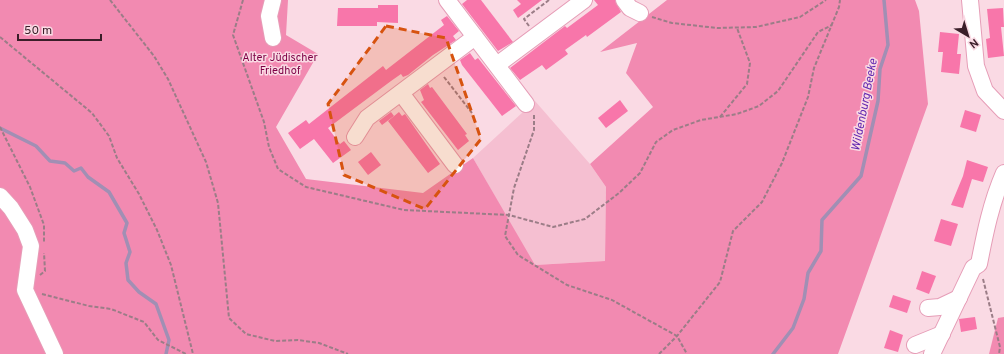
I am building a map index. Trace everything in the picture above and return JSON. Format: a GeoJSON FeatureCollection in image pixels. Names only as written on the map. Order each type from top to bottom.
{"type":"FeatureCollection","features":[{"type":"Feature","properties":{"kind":"street"},"geometry":{"type":"LineString","coordinates":[[273,0],[269,16],[273,38]]}},
{"type":"Feature","properties":{"kind":"street"},"geometry":{"type":"LineString","coordinates":[[447,0],[526,104]]}},
{"type":"Feature","properties":{"kind":"street"},"geometry":{"type":"LineString","coordinates":[[497,65],[584,0]]}},
{"type":"Feature","properties":{"kind":"street"},"geometry":{"type":"LineString","coordinates":[[624,0],[630,8],[640,13]]}},
{"type":"Feature","properties":{"kind":"street"},"geometry":{"type":"LineString","coordinates":[[970,0],[976,66],[985,91],[1004,112]]}},
{"type":"Feature","properties":{"kind":"street"},"geometry":{"type":"LineString","coordinates":[[355,137],[367,118],[475,37]]}},
{"type":"Feature","properties":{"kind":"street"},"geometry":{"type":"LineString","coordinates":[[401,93],[455,165]]}},
{"type":"Feature","properties":{"kind":"street"},"geometry":{"type":"LineString","coordinates":[[932,354],[973,268],[980,264],[985,231],[994,196],[1004,173]]}},
{"type":"Feature","properties":{"kind":"street"},"geometry":{"type":"LineString","coordinates":[[0,196],[11,208],[25,230],[31,246],[25,290],[55,354]]}},
{"type":"Feature","properties":{"kind":"street"},"geometry":{"type":"LineString","coordinates":[[928,308],[940,307],[959,298]]}},
{"type":"Feature","properties":{"kind":"street"},"geometry":{"type":"LineString","coordinates":[[915,345],[942,334]]}},
{"type":"Feature","properties":{"kind":"path"},"geometry":{"type":"LineString","coordinates":[[110,0],[154,56],[168,79],[206,162],[218,203],[229,318],[246,334],[275,341],[298,340],[319,343],[348,354]]}},
{"type":"Feature","properties":{"kind":"path"},"geometry":{"type":"LineString","coordinates":[[243,0],[233,35],[264,122],[269,147],[278,169],[306,187],[404,210],[509,215],[553,227],[585,219],[619,193],[640,173],[656,142],[673,130],[701,120],[737,114],[759,106],[778,91],[818,32],[832,25]]}},
{"type":"Feature","properties":{"kind":"path"},"geometry":{"type":"LineString","coordinates":[[537,35],[524,19],[549,0]]}},
{"type":"Feature","properties":{"kind":"path"},"geometry":{"type":"LineString","coordinates":[[640,13],[672,23],[717,28],[756,27],[800,17],[826,0]]}},
{"type":"Feature","properties":{"kind":"path"},"geometry":{"type":"LineString","coordinates":[[660,354],[677,336],[720,282],[733,230],[762,202],[772,183],[782,163],[808,97],[814,68],[840,7],[840,0]]}},
{"type":"Feature","properties":{"kind":"path"},"geometry":{"type":"LineString","coordinates":[[720,117],[747,84],[750,63],[737,28]]}},
{"type":"Feature","properties":{"kind":"path"},"geometry":{"type":"LineString","coordinates":[[0,37],[92,113],[109,136],[117,158],[139,194],[157,230],[170,265],[193,354]]}},
{"type":"Feature","properties":{"kind":"path"},"geometry":{"type":"LineString","coordinates":[[436,66],[472,112]]}},
{"type":"Feature","properties":{"kind":"path"},"geometry":{"type":"LineString","coordinates":[[526,104],[534,114],[534,130],[514,188],[505,236],[518,255],[567,285],[612,300],[677,336],[687,354]]}},
{"type":"Feature","properties":{"kind":"path"},"geometry":{"type":"LineString","coordinates":[[0,127],[30,187],[44,225],[45,271],[25,290]]}},
{"type":"Feature","properties":{"kind":"path"},"geometry":{"type":"LineString","coordinates":[[980,264],[1000,347],[999,354]]}},
{"type":"Feature","properties":{"kind":"path"},"geometry":{"type":"LineString","coordinates":[[25,290],[111,310],[144,322],[158,340],[186,354]]}},
{"type":"Feature","properties":{"kind":"highlighted area"},"geometry":{"type":"Polygon","coordinates":[[[386,26],[446,38],[481,139],[425,209],[344,175],[328,104],[386,26]]]}},
{"type":"Feature","properties":{"kind":"shaded area"},"geometry":{"type":"Polygon","coordinates":[[[535,101],[590,164],[606,187],[605,261],[534,265],[473,158],[535,101]]]}},
{"type":"Feature","properties":{"kind":"green space","name":"Alter Jüdischer Friedhof"},"geometry":{"type":"Polygon","coordinates":[[[0,0],[288,0],[286,35],[318,54],[276,127],[306,179],[423,193],[473,158],[535,265],[605,261],[606,187],[590,164],[653,107],[626,73],[637,43],[600,52],[667,0],[915,0],[919,11],[928,104],[838,354],[0,354],[0,0]]]}},
{"type":"Feature","properties":{"kind":"green space"},"geometry":{"type":"Polygon","coordinates":[[[1004,317],[1004,354],[989,354],[998,318],[1004,317]]]}},
{"type":"Feature","properties":{"kind":"building"},"geometry":{"type":"Polygon","coordinates":[[[467,0],[481,0],[513,42],[498,51],[462,4],[467,0]]]}},
{"type":"Feature","properties":{"kind":"building"},"geometry":{"type":"Polygon","coordinates":[[[517,0],[542,0],[518,18],[513,10],[521,4],[517,0]]]}},
{"type":"Feature","properties":{"kind":"building"},"geometry":{"type":"Polygon","coordinates":[[[594,0],[615,0],[621,12],[587,37],[586,35],[565,50],[568,54],[546,70],[542,65],[520,80],[510,68],[565,26],[567,28],[598,5],[594,0]]]}},
{"type":"Feature","properties":{"kind":"building"},"geometry":{"type":"Polygon","coordinates":[[[378,5],[398,5],[398,23],[377,22],[377,26],[337,26],[338,8],[378,8],[378,5]]]}},
{"type":"Feature","properties":{"kind":"building"},"geometry":{"type":"Polygon","coordinates":[[[1003,8],[1004,27],[1001,27],[1004,56],[988,58],[986,39],[990,38],[987,9],[1003,8]]]}},
{"type":"Feature","properties":{"kind":"building"},"geometry":{"type":"Polygon","coordinates":[[[447,16],[459,31],[453,36],[456,40],[433,55],[408,75],[403,77],[401,74],[328,128],[340,144],[344,141],[351,150],[333,163],[314,139],[300,149],[288,133],[306,120],[309,124],[383,66],[386,70],[444,25],[441,20],[447,16]]]}},
{"type":"Feature","properties":{"kind":"building"},"geometry":{"type":"Polygon","coordinates":[[[940,32],[959,34],[957,54],[961,54],[959,74],[941,72],[943,52],[938,52],[940,32]]]}},
{"type":"Feature","properties":{"kind":"building"},"geometry":{"type":"Polygon","coordinates":[[[470,53],[475,60],[478,58],[516,106],[502,116],[462,65],[460,60],[470,53]]]}},
{"type":"Feature","properties":{"kind":"building"},"geometry":{"type":"Polygon","coordinates":[[[428,84],[430,88],[432,87],[467,134],[465,135],[469,141],[458,150],[421,102],[424,100],[420,90],[428,84]]]}},
{"type":"Feature","properties":{"kind":"building"},"geometry":{"type":"Polygon","coordinates":[[[620,100],[628,111],[606,128],[598,118],[620,100]]]}},
{"type":"Feature","properties":{"kind":"building"},"geometry":{"type":"Polygon","coordinates":[[[965,110],[981,115],[976,132],[960,127],[965,110]]]}},
{"type":"Feature","properties":{"kind":"building"},"geometry":{"type":"Polygon","coordinates":[[[391,112],[394,116],[382,125],[379,121],[391,112]]]}},
{"type":"Feature","properties":{"kind":"building"},"geometry":{"type":"Polygon","coordinates":[[[399,112],[402,116],[405,114],[440,164],[428,173],[388,121],[399,112]]]}},
{"type":"Feature","properties":{"kind":"building"},"geometry":{"type":"Polygon","coordinates":[[[371,152],[381,165],[368,175],[358,162],[371,152]]]}},
{"type":"Feature","properties":{"kind":"building"},"geometry":{"type":"Polygon","coordinates":[[[967,160],[988,167],[983,182],[972,179],[963,208],[951,205],[963,176],[967,160]]]}},
{"type":"Feature","properties":{"kind":"building"},"geometry":{"type":"Polygon","coordinates":[[[941,219],[958,224],[951,246],[934,241],[941,219]]]}},
{"type":"Feature","properties":{"kind":"building"},"geometry":{"type":"Polygon","coordinates":[[[922,271],[936,276],[929,294],[916,289],[922,271]]]}},
{"type":"Feature","properties":{"kind":"building"},"geometry":{"type":"Polygon","coordinates":[[[893,295],[911,301],[907,313],[889,307],[893,295]]]}},
{"type":"Feature","properties":{"kind":"building"},"geometry":{"type":"Polygon","coordinates":[[[975,317],[977,329],[961,332],[959,319],[975,317]]]}},
{"type":"Feature","properties":{"kind":"building"},"geometry":{"type":"Polygon","coordinates":[[[890,330],[903,335],[898,352],[884,348],[890,330]]]}},
{"type":"Feature","properties":{"kind":"waterway","name":"Wildenburg Beeke"},"geometry":{"type":"LineString","coordinates":[[773,354],[793,328],[804,299],[808,273],[821,251],[822,220],[861,176],[878,101],[880,69],[888,45],[884,0]]}},
{"type":"Feature","properties":{"kind":"waterway"},"geometry":{"type":"LineString","coordinates":[[0,128],[36,146],[50,161],[65,163],[74,171],[81,168],[88,177],[109,192],[127,223],[124,233],[130,252],[126,263],[128,280],[139,292],[156,304],[169,340],[166,354]]}}]}
